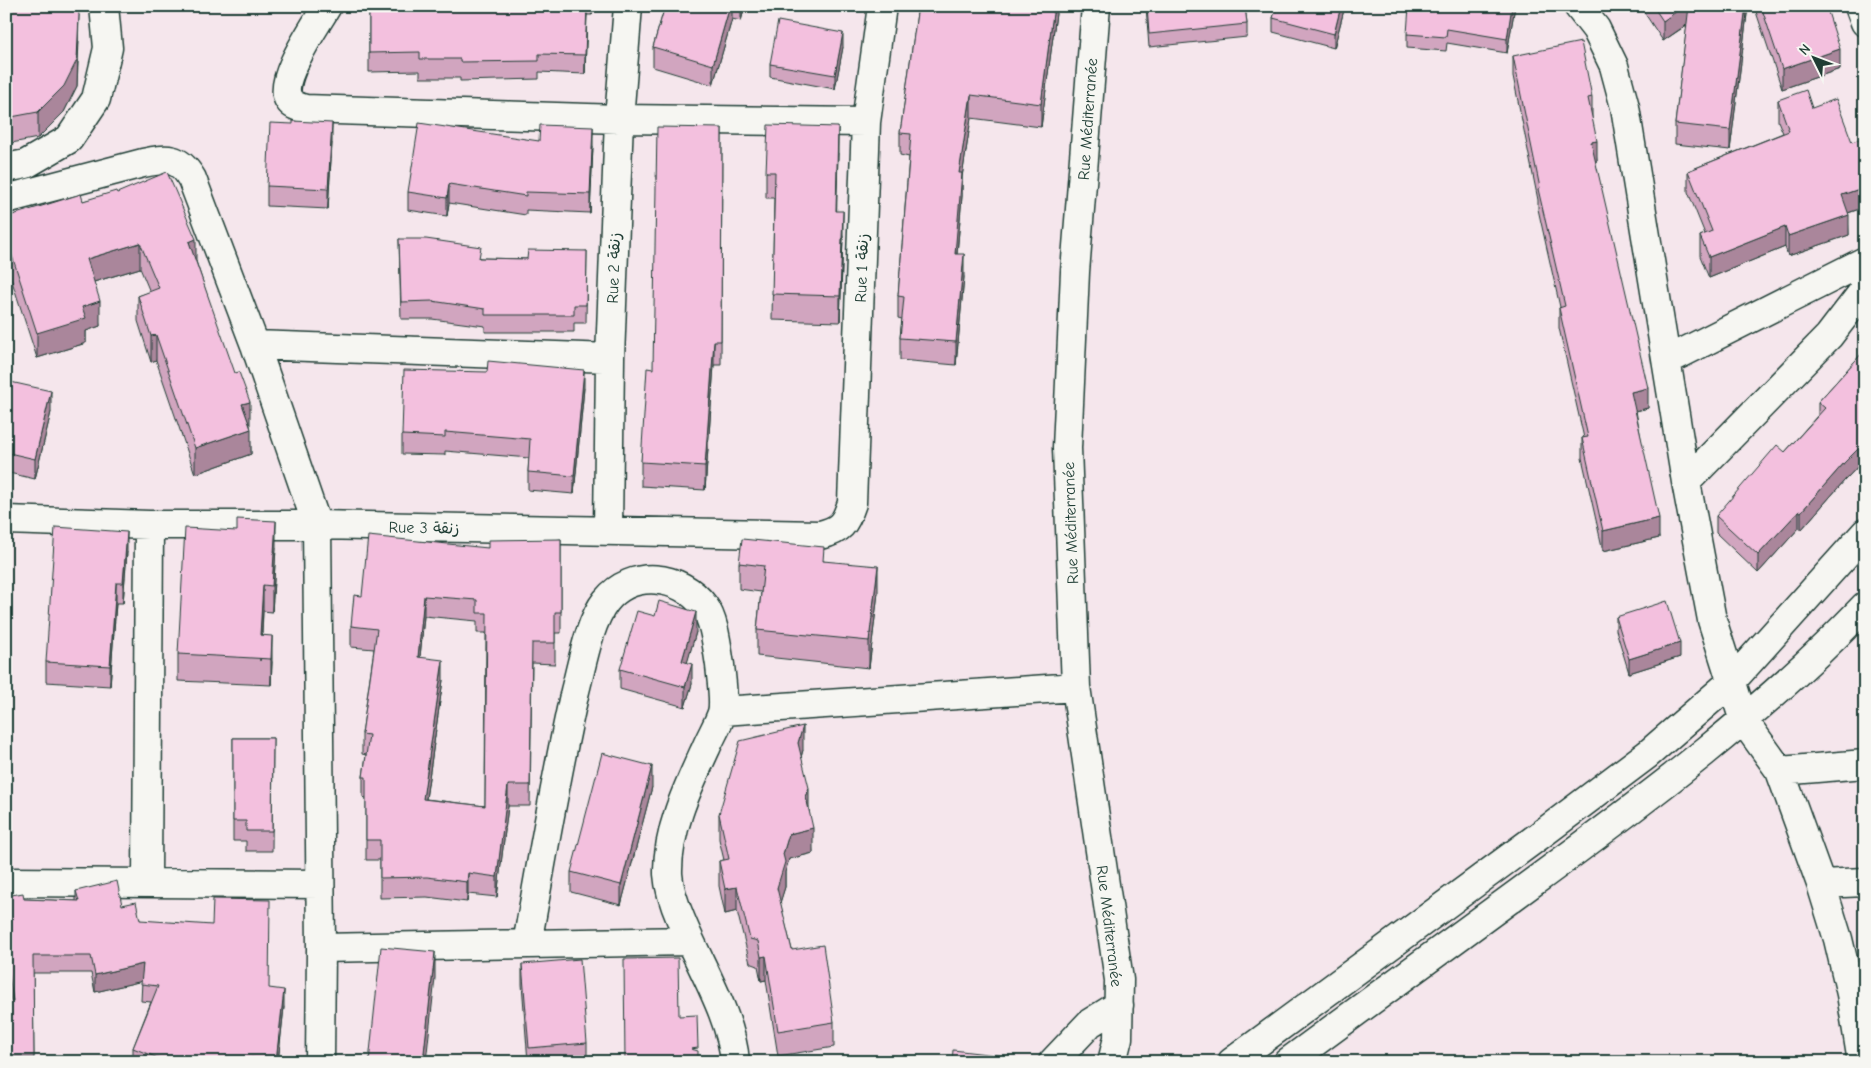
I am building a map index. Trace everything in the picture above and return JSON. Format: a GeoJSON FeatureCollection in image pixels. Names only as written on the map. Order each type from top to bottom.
{"type":"FeatureCollection","features":[{"type":"Feature","properties":{"kind":"street"},"geometry":{"type":"LineString","coordinates":[[6,168],[26,164],[70,139],[96,99],[108,48],[104,6]]}},
{"type":"Feature","properties":{"kind":"street"},"geometry":{"type":"LineString","coordinates":[[327,6],[290,71],[286,87],[288,99],[295,106],[305,109],[619,119],[866,122]]}},
{"type":"Feature","properties":{"kind":"street","name":"Rue 2 زنقة"},"geometry":{"type":"LineString","coordinates":[[608,530],[610,358],[619,119],[628,6]]}},
{"type":"Feature","properties":{"kind":"street","name":"Rue 1 زنقة"},"geometry":{"type":"LineString","coordinates":[[841,527],[852,503],[866,122],[882,6]]}},
{"type":"Feature","properties":{"kind":"street","name":"Rue Méditerranée"},"geometry":{"type":"LineString","coordinates":[[1096,6],[1075,272],[1067,448],[1076,687],[1119,980],[1119,1054]]}},
{"type":"Feature","properties":{"kind":"street"},"geometry":{"type":"LineString","coordinates":[[1578,6],[1596,29],[1614,66],[1625,107],[1668,360],[1686,482],[1712,620],[1744,721],[1780,771],[1821,884],[1843,957],[1862,1062]]}},
{"type":"Feature","properties":{"kind":"street"},"geometry":{"type":"LineString","coordinates":[[1859,6],[1865,22]]}},
{"type":"Feature","properties":{"kind":"street"},"geometry":{"type":"LineString","coordinates":[[6,199],[160,160],[175,160],[185,167],[192,179],[255,345],[317,525],[321,948],[320,1062]]}},
{"type":"Feature","properties":{"kind":"street"},"geometry":{"type":"LineString","coordinates":[[1668,360],[1865,261]]}},
{"type":"Feature","properties":{"kind":"street"},"geometry":{"type":"LineString","coordinates":[[1686,482],[1829,336],[1865,289]]}},
{"type":"Feature","properties":{"kind":"street"},"geometry":{"type":"LineString","coordinates":[[255,345],[610,358]]}},
{"type":"Feature","properties":{"kind":"street","name":"Rue 3 زنقة"},"geometry":{"type":"LineString","coordinates":[[6,520],[149,525],[317,525],[820,535],[841,527]]}},
{"type":"Feature","properties":{"kind":"street"},"geometry":{"type":"LineString","coordinates":[[147,882],[149,525]]}},
{"type":"Feature","properties":{"kind":"street"},"geometry":{"type":"LineString","coordinates":[[1232,1062],[1640,760],[1731,682],[1865,533]]}},
{"type":"Feature","properties":{"kind":"street"},"geometry":{"type":"LineString","coordinates":[[527,944],[560,756],[584,653],[592,627],[605,602],[627,583],[646,579],[668,581],[687,589],[705,607],[715,631],[723,711],[685,795],[670,845],[668,876],[676,907],[689,941],[714,992],[734,1048],[735,1062]]}},
{"type":"Feature","properties":{"kind":"street"},"geometry":{"type":"LineString","coordinates":[[1288,1062],[1600,833],[1744,721],[1824,649],[1865,606]]}},
{"type":"Feature","properties":{"kind":"street"},"geometry":{"type":"LineString","coordinates":[[723,711],[1076,687]]}},
{"type":"Feature","properties":{"kind":"street"},"geometry":{"type":"LineString","coordinates":[[1780,771],[1865,764]]}},
{"type":"Feature","properties":{"kind":"street"},"geometry":{"type":"LineString","coordinates":[[6,882],[320,884]]}},
{"type":"Feature","properties":{"kind":"street"},"geometry":{"type":"LineString","coordinates":[[1821,884],[1865,882]]}},
{"type":"Feature","properties":{"kind":"street"},"geometry":{"type":"LineString","coordinates":[[321,948],[689,941]]}},
{"type":"Feature","properties":{"kind":"street"},"geometry":{"type":"LineString","coordinates":[[1053,1062],[1055,1057],[1090,1024],[1119,1005]]}},
{"type":"Feature","properties":{"kind":"building"},"geometry":{"type":"Polygon","coordinates":[[[6,6],[78,6],[79,15],[77,60],[64,86],[38,112],[6,118],[6,6]]]}},
{"type":"Feature","properties":{"kind":"building"},"geometry":{"type":"Polygon","coordinates":[[[369,6],[587,6],[585,55],[539,54],[539,61],[460,62],[460,59],[420,59],[420,52],[369,53],[369,6]]]}},
{"type":"Feature","properties":{"kind":"building"},"geometry":{"type":"Polygon","coordinates":[[[665,6],[730,6],[713,65],[653,47],[665,6]]]}},
{"type":"Feature","properties":{"kind":"building"},"geometry":{"type":"Polygon","coordinates":[[[918,6],[1054,6],[1041,104],[971,95],[959,173],[962,173],[955,254],[964,254],[956,342],[900,338],[904,297],[898,296],[911,134],[900,133],[918,6]]]}},
{"type":"Feature","properties":{"kind":"building"},"geometry":{"type":"Polygon","coordinates":[[[1147,6],[1245,6],[1247,24],[1149,34],[1147,6]]]}},
{"type":"Feature","properties":{"kind":"building"},"geometry":{"type":"Polygon","coordinates":[[[1277,6],[1341,6],[1334,34],[1273,18],[1277,6]]]}},
{"type":"Feature","properties":{"kind":"building"},"geometry":{"type":"Polygon","coordinates":[[[1409,6],[1512,6],[1507,39],[1447,29],[1446,37],[1407,34],[1409,6]]]}},
{"type":"Feature","properties":{"kind":"building"},"geometry":{"type":"Polygon","coordinates":[[[1653,6],[1684,6],[1663,21],[1653,6]]]}},
{"type":"Feature","properties":{"kind":"building"},"geometry":{"type":"Polygon","coordinates":[[[1689,6],[1746,6],[1730,130],[1675,124],[1689,6]]]}},
{"type":"Feature","properties":{"kind":"building"},"geometry":{"type":"Polygon","coordinates":[[[1761,6],[1826,6],[1840,49],[1782,69],[1761,6]]]}},
{"type":"Feature","properties":{"kind":"building"},"geometry":{"type":"Polygon","coordinates":[[[778,21],[843,33],[835,75],[770,64],[778,21]]]}},
{"type":"Feature","properties":{"kind":"building"},"geometry":{"type":"Polygon","coordinates":[[[1581,42],[1592,97],[1588,98],[1597,141],[1591,142],[1648,388],[1631,392],[1659,518],[1603,531],[1582,438],[1588,437],[1559,308],[1565,306],[1538,189],[1540,188],[1513,56],[1581,42]]]}},
{"type":"Feature","properties":{"kind":"building"},"geometry":{"type":"Polygon","coordinates":[[[1806,90],[1812,108],[1836,99],[1852,142],[1860,139],[1865,152],[1865,187],[1842,195],[1849,215],[1788,236],[1785,227],[1709,257],[1700,236],[1712,231],[1688,171],[1789,131],[1778,100],[1806,90]]]}},
{"type":"Feature","properties":{"kind":"building"},"geometry":{"type":"Polygon","coordinates":[[[293,121],[332,123],[328,189],[267,186],[270,123],[293,124],[293,121]]]}},
{"type":"Feature","properties":{"kind":"building"},"geometry":{"type":"Polygon","coordinates":[[[419,123],[539,141],[540,125],[593,127],[590,194],[526,192],[526,196],[449,184],[447,198],[408,192],[419,123]]]}},
{"type":"Feature","properties":{"kind":"building"},"geometry":{"type":"Polygon","coordinates":[[[768,125],[838,127],[836,211],[843,211],[840,296],[772,294],[775,172],[766,172],[768,125]]]}},
{"type":"Feature","properties":{"kind":"building"},"geometry":{"type":"Polygon","coordinates":[[[657,127],[722,128],[721,341],[714,341],[705,466],[641,462],[647,368],[653,369],[657,127]]]}},
{"type":"Feature","properties":{"kind":"building"},"geometry":{"type":"Polygon","coordinates":[[[167,172],[196,239],[189,242],[235,373],[239,372],[250,402],[242,404],[251,429],[195,448],[156,335],[151,336],[138,296],[159,288],[140,243],[87,259],[100,301],[82,307],[86,318],[37,333],[6,237],[6,217],[81,194],[83,201],[116,191],[117,193],[167,172]]]}},
{"type":"Feature","properties":{"kind":"building"},"geometry":{"type":"Polygon","coordinates":[[[399,239],[426,239],[481,247],[479,258],[527,259],[528,250],[587,251],[586,305],[574,305],[574,315],[485,315],[485,309],[432,301],[401,302],[399,239]]]}},
{"type":"Feature","properties":{"kind":"building"},"geometry":{"type":"Polygon","coordinates":[[[1865,350],[1865,442],[1801,512],[1799,511],[1758,555],[1716,516],[1777,445],[1785,452],[1825,408],[1818,402],[1865,350]]]}},
{"type":"Feature","properties":{"kind":"building"},"geometry":{"type":"Polygon","coordinates":[[[488,361],[584,370],[574,476],[528,472],[530,439],[445,432],[445,437],[402,435],[404,370],[487,372],[488,361]]]}},
{"type":"Feature","properties":{"kind":"building"},"geometry":{"type":"Polygon","coordinates":[[[6,381],[51,391],[35,459],[9,453],[6,466],[6,381]]]}},
{"type":"Feature","properties":{"kind":"building"},"geometry":{"type":"Polygon","coordinates":[[[237,519],[276,521],[272,586],[263,585],[260,635],[272,636],[271,659],[178,654],[185,528],[237,531],[237,519]]]}},
{"type":"Feature","properties":{"kind":"building"},"geometry":{"type":"Polygon","coordinates":[[[55,527],[127,532],[123,583],[116,583],[110,666],[46,662],[55,527]]]}},
{"type":"Feature","properties":{"kind":"building"},"geometry":{"type":"Polygon","coordinates":[[[368,536],[488,548],[488,540],[561,539],[561,612],[555,612],[555,643],[532,643],[530,785],[508,785],[497,877],[468,873],[467,882],[427,877],[380,878],[380,840],[366,840],[366,777],[363,777],[369,735],[362,734],[377,629],[351,626],[354,595],[362,596],[368,536]],[[424,596],[418,657],[443,660],[423,799],[485,806],[487,613],[477,613],[477,600],[424,596]]]}},
{"type":"Feature","properties":{"kind":"building"},"geometry":{"type":"Polygon","coordinates":[[[742,539],[824,547],[823,561],[878,566],[869,641],[757,630],[764,566],[739,563],[742,539]]]}},
{"type":"Feature","properties":{"kind":"building"},"geometry":{"type":"Polygon","coordinates":[[[659,601],[696,612],[682,661],[692,664],[685,687],[620,669],[637,611],[655,616],[659,601]]]}},
{"type":"Feature","properties":{"kind":"building"},"geometry":{"type":"Polygon","coordinates":[[[1667,601],[1680,643],[1629,659],[1616,617],[1667,601]]]}},
{"type":"Feature","properties":{"kind":"building"},"geometry":{"type":"Polygon","coordinates":[[[803,726],[798,743],[809,788],[806,797],[813,828],[789,834],[783,854],[785,862],[777,888],[792,950],[823,945],[834,1022],[778,1031],[766,956],[761,957],[758,941],[750,939],[737,887],[725,889],[719,861],[729,859],[719,814],[740,741],[803,726]]]}},
{"type":"Feature","properties":{"kind":"building"},"geometry":{"type":"Polygon","coordinates":[[[233,738],[273,738],[272,831],[246,831],[246,821],[233,821],[233,738]]]}},
{"type":"Feature","properties":{"kind":"building"},"geometry":{"type":"Polygon","coordinates":[[[602,753],[652,766],[621,885],[571,872],[602,753]]]}},
{"type":"Feature","properties":{"kind":"building"},"geometry":{"type":"Polygon","coordinates":[[[117,881],[122,905],[136,902],[140,920],[212,925],[213,899],[270,900],[269,988],[284,990],[276,1061],[251,1058],[251,1062],[168,1062],[133,1048],[158,986],[141,984],[143,964],[95,975],[91,956],[33,956],[34,1057],[6,1057],[6,1001],[13,1001],[6,955],[6,896],[23,893],[24,899],[79,901],[76,891],[117,881]]]}},
{"type":"Feature","properties":{"kind":"building"},"geometry":{"type":"Polygon","coordinates":[[[381,947],[435,952],[423,1062],[369,1062],[381,947]]]}},
{"type":"Feature","properties":{"kind":"building"},"geometry":{"type":"Polygon","coordinates":[[[678,958],[679,1016],[697,1015],[698,1048],[691,1049],[698,1051],[698,1062],[625,1062],[624,959],[678,958]]]}},
{"type":"Feature","properties":{"kind":"building"},"geometry":{"type":"Polygon","coordinates":[[[580,959],[587,1043],[529,1048],[522,964],[580,959]]]}},
{"type":"Feature","properties":{"kind":"building"},"geometry":{"type":"Polygon","coordinates":[[[953,1050],[1004,1056],[1003,1062],[952,1062],[953,1050]]]}}]}
